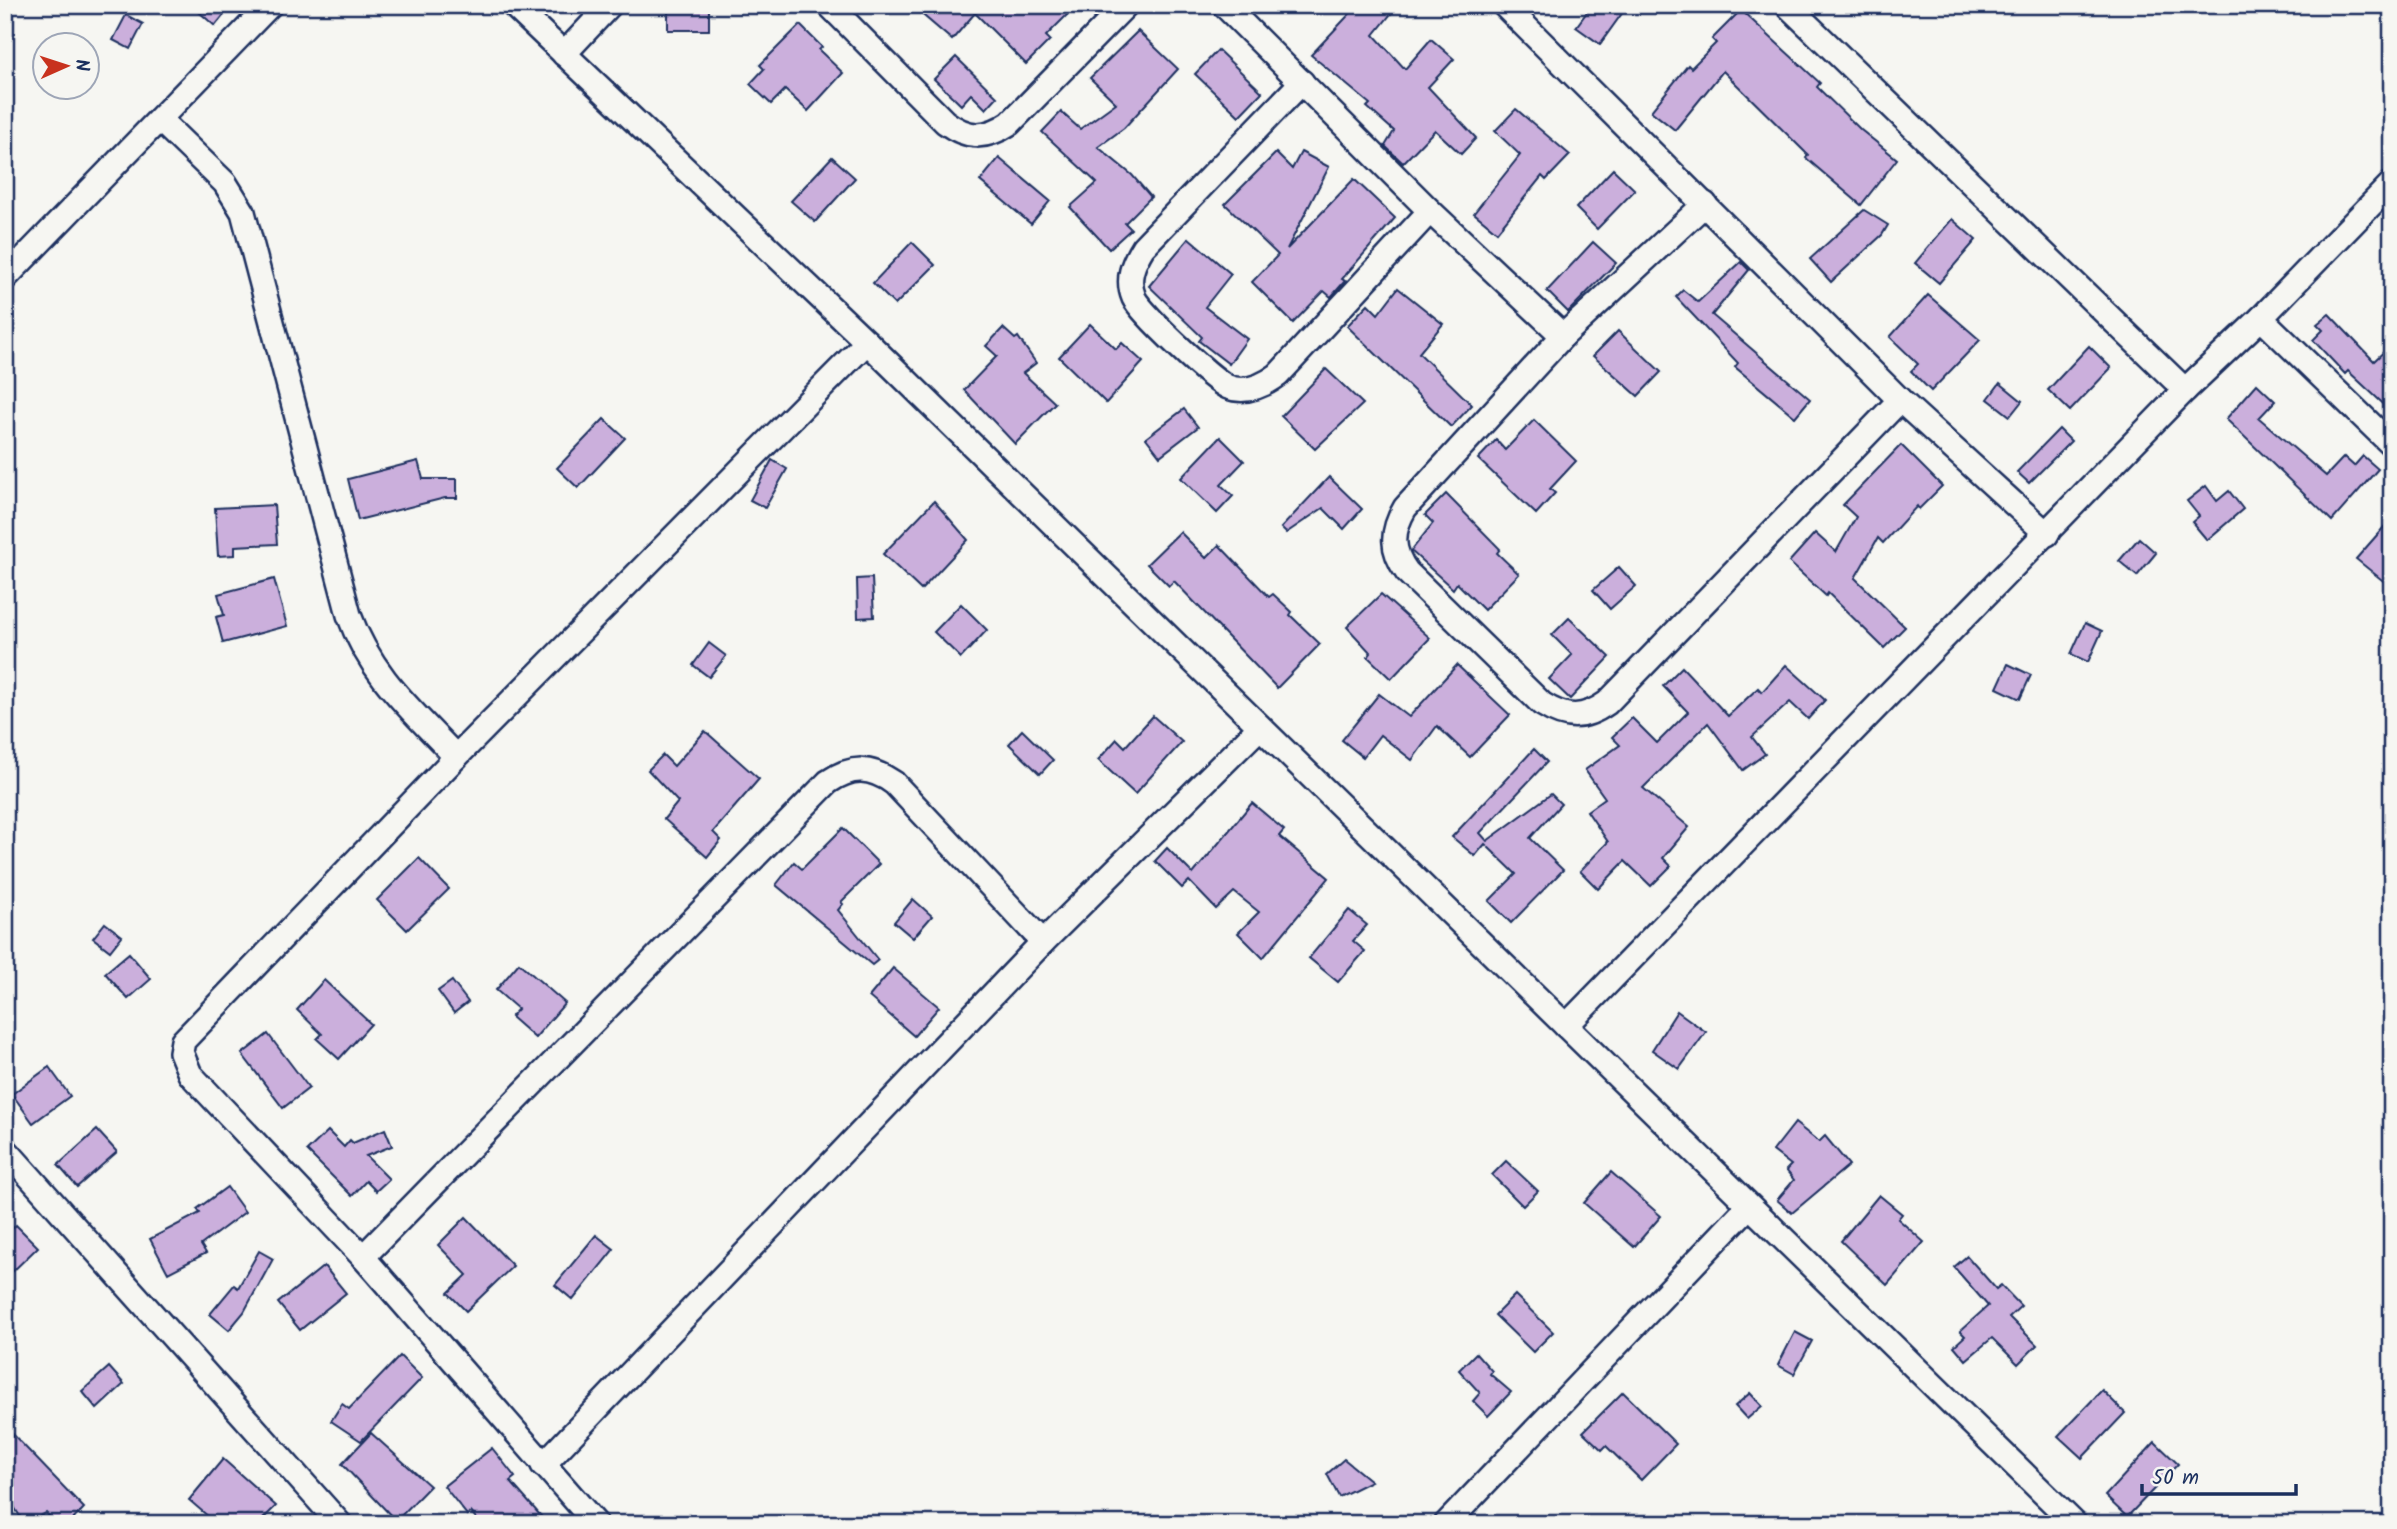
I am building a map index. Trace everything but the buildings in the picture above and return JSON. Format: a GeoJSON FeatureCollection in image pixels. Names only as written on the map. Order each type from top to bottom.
{"type":"FeatureCollection","features":[{"type":"Feature","properties":{"kind":"street"},"geometry":{"type":"LineString","coordinates":[[5,278],[161,121],[270,5]]}},
{"type":"Feature","properties":{"kind":"street"},"geometry":{"type":"LineString","coordinates":[[513,5],[867,342],[1748,1207],[2075,1524]]}},
{"type":"Feature","properties":{"kind":"street"},"geometry":{"type":"LineString","coordinates":[[564,54],[610,5]]}},
{"type":"Feature","properties":{"kind":"street"},"geometry":{"type":"LineString","coordinates":[[830,5],[854,13],[944,122],[960,133],[977,136],[995,133],[1010,122],[1125,5]]}},
{"type":"Feature","properties":{"kind":"street"},"geometry":{"type":"LineString","coordinates":[[1224,5],[1430,211],[1563,336]]}},
{"type":"Feature","properties":{"kind":"street"},"geometry":{"type":"LineString","coordinates":[[1504,5],[1900,400],[2048,534]]}},
{"type":"Feature","properties":{"kind":"street"},"geometry":{"type":"LineString","coordinates":[[1787,5],[2185,390]]}},
{"type":"Feature","properties":{"kind":"street"},"geometry":{"type":"LineString","coordinates":[[1302,82],[1143,247],[1133,262],[1130,281],[1134,298],[1144,313],[1213,377],[1228,387],[1246,390],[1263,386],[1278,375],[1430,211]]}},
{"type":"Feature","properties":{"kind":"street"},"geometry":{"type":"LineString","coordinates":[[161,121],[225,183],[243,212],[349,615],[360,647],[374,669],[456,757]]}},
{"type":"Feature","properties":{"kind":"street"},"geometry":{"type":"LineString","coordinates":[[1566,1026],[2048,534],[2185,390],[2261,318],[2392,183]]}},
{"type":"Feature","properties":{"kind":"street"},"geometry":{"type":"LineString","coordinates":[[1705,204],[1563,336],[1405,508],[1396,523],[1393,540],[1397,558],[1407,572],[1542,704],[1557,714],[1575,717],[1592,713],[1607,703],[1900,400]]}},
{"type":"Feature","properties":{"kind":"street"},"geometry":{"type":"LineString","coordinates":[[2261,318],[2392,445]]}},
{"type":"Feature","properties":{"kind":"street"},"geometry":{"type":"LineString","coordinates":[[596,1524],[363,1257],[190,1074],[181,1052],[190,1031],[456,757],[867,342]]}},
{"type":"Feature","properties":{"kind":"street"},"geometry":{"type":"LineString","coordinates":[[543,1465],[1043,942],[1260,727]]}},
{"type":"Feature","properties":{"kind":"street"},"geometry":{"type":"LineString","coordinates":[[363,1257],[828,782],[843,772],[870,770],[894,783],[1043,942]]}},
{"type":"Feature","properties":{"kind":"street"},"geometry":{"type":"LineString","coordinates":[[5,1149],[340,1524]]}},
{"type":"Feature","properties":{"kind":"street"},"geometry":{"type":"LineString","coordinates":[[1446,1524],[1748,1207]]}}]}
